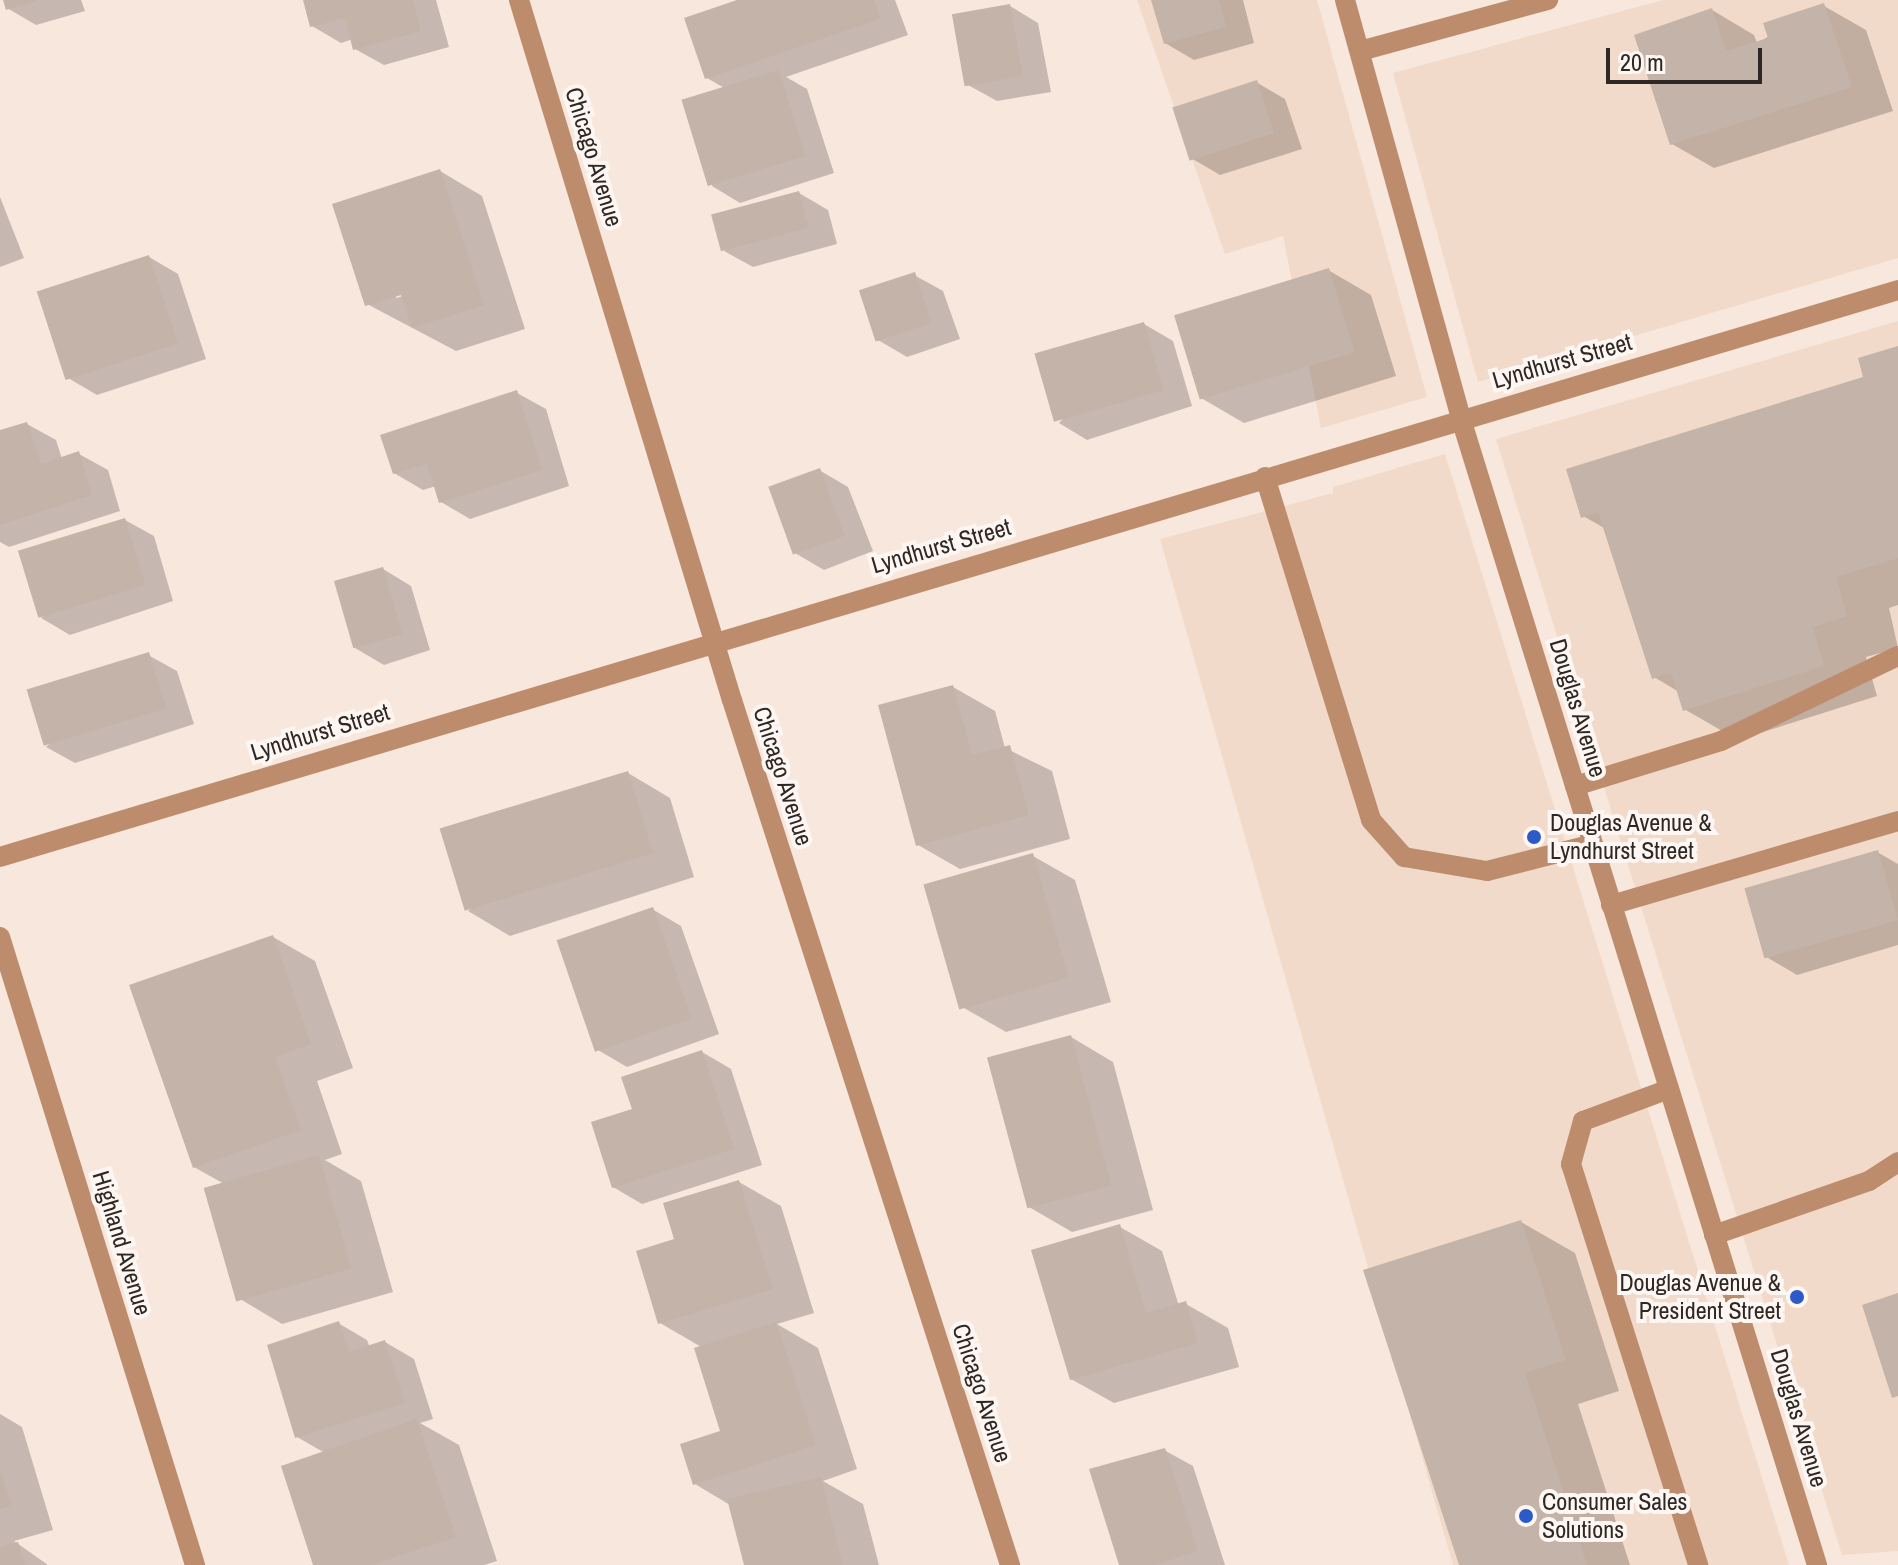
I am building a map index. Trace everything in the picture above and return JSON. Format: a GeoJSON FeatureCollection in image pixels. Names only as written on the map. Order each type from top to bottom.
{"type":"FeatureCollection","features":[{"type":"Feature","properties":{"kind":"street","name":"Chicago Avenue"},"geometry":{"type":"LineString","coordinates":[[519,0],[714,640],[1010,1565]]}},
{"type":"Feature","properties":{"kind":"street","name":"Douglas Avenue"},"geometry":{"type":"LineString","coordinates":[[1345,0],[1461,419],[1817,1565]]}},
{"type":"Feature","properties":{"kind":"street"},"geometry":{"type":"LineString","coordinates":[[1360,51],[1548,0]]}},
{"type":"Feature","properties":{"kind":"street","name":"Lyndhurst Street"},"geometry":{"type":"LineString","coordinates":[[0,857],[714,640],[1898,290]]}},
{"type":"Feature","properties":{"kind":"street"},"geometry":{"type":"LineString","coordinates":[[1265,477],[1371,820],[1404,857],[1487,871],[1593,844]]}},
{"type":"Feature","properties":{"kind":"street"},"geometry":{"type":"LineString","coordinates":[[1575,786],[1721,741],[1898,656]]}},
{"type":"Feature","properties":{"kind":"street"},"geometry":{"type":"LineString","coordinates":[[1611,905],[1898,821]]}},
{"type":"Feature","properties":{"kind":"street","name":"Highland Avenue"},"geometry":{"type":"LineString","coordinates":[[0,937],[195,1565]]}},
{"type":"Feature","properties":{"kind":"street"},"geometry":{"type":"LineString","coordinates":[[1669,1089],[1583,1121],[1571,1164],[1698,1565]]}},
{"type":"Feature","properties":{"kind":"street"},"geometry":{"type":"LineString","coordinates":[[1714,1235],[1869,1181],[1898,1162]]}},
{"type":"Feature","properties":{"kind":"shaded area"},"geometry":{"type":"Polygon","coordinates":[[[1137,0],[1317,0],[1427,397],[1321,428],[1283,236],[1225,254],[1137,0]]]}},
{"type":"Feature","properties":{"kind":"shaded area"},"geometry":{"type":"Polygon","coordinates":[[[1663,0],[1898,0],[1898,258],[1478,382],[1393,73],[1663,0]]]}},
{"type":"Feature","properties":{"kind":"shaded area"},"geometry":{"type":"Polygon","coordinates":[[[1898,321],[1898,1551],[1842,1555],[1496,439],[1898,321]]]}},
{"type":"Feature","properties":{"kind":"shaded area"},"geometry":{"type":"Polygon","coordinates":[[[1445,454],[1789,1565],[1453,1565],[1160,539],[1333,493],[1333,487],[1445,454]]]}},
{"type":"Feature","properties":{"kind":"building"},"geometry":{"type":"Polygon","coordinates":[[[3,0],[36,0],[36,1],[6,10],[3,0]]]}},
{"type":"Feature","properties":{"kind":"building"},"geometry":{"type":"Polygon","coordinates":[[[303,0],[413,0],[421,31],[353,50],[345,18],[310,27],[303,0]]]}},
{"type":"Feature","properties":{"kind":"building"},"geometry":{"type":"Polygon","coordinates":[[[737,0],[874,0],[880,19],[705,79],[684,18],[737,0]]]}},
{"type":"Feature","properties":{"kind":"building"},"geometry":{"type":"Polygon","coordinates":[[[1151,0],[1219,0],[1226,27],[1164,44],[1151,0]]]}},
{"type":"Feature","properties":{"kind":"building"},"geometry":{"type":"Polygon","coordinates":[[[1824,3],[1852,87],[1670,145],[1634,35],[1712,8],[1726,51],[1768,38],[1763,23],[1824,3]]]}},
{"type":"Feature","properties":{"kind":"building"},"geometry":{"type":"Polygon","coordinates":[[[1010,4],[1023,76],[965,86],[952,14],[1010,4]]]}},
{"type":"Feature","properties":{"kind":"building"},"geometry":{"type":"Polygon","coordinates":[[[779,70],[805,156],[708,186],[681,100],[779,70]]]}},
{"type":"Feature","properties":{"kind":"building"},"geometry":{"type":"Polygon","coordinates":[[[1257,80],[1274,133],[1190,161],[1172,108],[1257,80]]]}},
{"type":"Feature","properties":{"kind":"building"},"geometry":{"type":"Polygon","coordinates":[[[440,169],[484,305],[412,328],[401,295],[365,306],[332,204],[440,169]]]}},
{"type":"Feature","properties":{"kind":"building"},"geometry":{"type":"Polygon","coordinates":[[[799,191],[809,228],[721,251],[711,215],[799,191]]]}},
{"type":"Feature","properties":{"kind":"building"},"geometry":{"type":"Polygon","coordinates":[[[149,255],[178,343],[66,380],[37,291],[149,255]]]}},
{"type":"Feature","properties":{"kind":"building"},"geometry":{"type":"Polygon","coordinates":[[[1329,268],[1355,352],[1200,400],[1174,315],[1329,268]]]}},
{"type":"Feature","properties":{"kind":"building"},"geometry":{"type":"Polygon","coordinates":[[[915,272],[932,323],[876,342],[859,290],[915,272]]]}},
{"type":"Feature","properties":{"kind":"building"},"geometry":{"type":"Polygon","coordinates":[[[1144,322],[1164,390],[1054,422],[1034,353],[1144,322]]]}},
{"type":"Feature","properties":{"kind":"building"},"geometry":{"type":"Polygon","coordinates":[[[1898,346],[1898,558],[1836,577],[1847,616],[1813,627],[1824,666],[1683,711],[1671,673],[1652,679],[1598,512],[1581,518],[1566,469],[1863,377],[1858,358],[1898,346]]]}},
{"type":"Feature","properties":{"kind":"building"},"geometry":{"type":"Polygon","coordinates":[[[517,390],[542,470],[439,503],[427,464],[393,474],[380,435],[517,390]]]}},
{"type":"Feature","properties":{"kind":"building"},"geometry":{"type":"Polygon","coordinates":[[[27,422],[41,464],[79,451],[92,495],[0,525],[0,430],[27,422]]]}},
{"type":"Feature","properties":{"kind":"building"},"geometry":{"type":"Polygon","coordinates":[[[820,468],[845,536],[793,554],[768,487],[820,468]]]}},
{"type":"Feature","properties":{"kind":"building"},"geometry":{"type":"Polygon","coordinates":[[[125,518],[145,585],[38,618],[18,551],[125,518]]]}},
{"type":"Feature","properties":{"kind":"building"},"geometry":{"type":"Polygon","coordinates":[[[383,567],[402,634],[353,648],[334,581],[383,567]]]}},
{"type":"Feature","properties":{"kind":"building"},"geometry":{"type":"Polygon","coordinates":[[[149,652],[166,708],[44,746],[27,689],[149,652]]]}},
{"type":"Feature","properties":{"kind":"building"},"geometry":{"type":"Polygon","coordinates":[[[953,685],[972,755],[1010,745],[1029,815],[916,846],[878,705],[953,685]]]}},
{"type":"Feature","properties":{"kind":"building"},"geometry":{"type":"Polygon","coordinates":[[[628,771],[653,853],[465,911],[440,829],[628,771]]]}},
{"type":"Feature","properties":{"kind":"building"},"geometry":{"type":"Polygon","coordinates":[[[1878,850],[1898,920],[1765,958],[1744,888],[1878,850]]]}},
{"type":"Feature","properties":{"kind":"building"},"geometry":{"type":"Polygon","coordinates":[[[1033,853],[1069,978],[959,1009],[923,884],[1033,853]]]}},
{"type":"Feature","properties":{"kind":"building"},"geometry":{"type":"Polygon","coordinates":[[[653,907],[691,1019],[595,1052],[557,940],[653,907]]]}},
{"type":"Feature","properties":{"kind":"building"},"geometry":{"type":"Polygon","coordinates":[[[273,935],[311,1044],[275,1057],[301,1130],[193,1168],[129,985],[273,935]]]}},
{"type":"Feature","properties":{"kind":"building"},"geometry":{"type":"Polygon","coordinates":[[[1071,1035],[1111,1186],[1027,1208],[987,1058],[1071,1035]]]}},
{"type":"Feature","properties":{"kind":"building"},"geometry":{"type":"Polygon","coordinates":[[[702,1050],[734,1149],[612,1188],[591,1122],[632,1109],[621,1077],[702,1050]]]}},
{"type":"Feature","properties":{"kind":"building"},"geometry":{"type":"Polygon","coordinates":[[[319,1155],[352,1268],[236,1302],[204,1188],[319,1155]]]}},
{"type":"Feature","properties":{"kind":"building"},"geometry":{"type":"Polygon","coordinates":[[[739,1180],[773,1289],[658,1324],[636,1251],[674,1239],[663,1203],[739,1180]]]}},
{"type":"Feature","properties":{"kind":"building"},"geometry":{"type":"Polygon","coordinates":[[[1521,1220],[1566,1360],[1525,1373],[1587,1565],[1459,1565],[1363,1270],[1521,1220]]]}},
{"type":"Feature","properties":{"kind":"building"},"geometry":{"type":"Polygon","coordinates":[[[1120,1224],[1146,1313],[1186,1301],[1198,1343],[1070,1380],[1031,1250],[1120,1224]]]}},
{"type":"Feature","properties":{"kind":"building"},"geometry":{"type":"Polygon","coordinates":[[[1898,1293],[1898,1396],[1892,1398],[1862,1305],[1898,1293]]]}},
{"type":"Feature","properties":{"kind":"building"},"geometry":{"type":"Polygon","coordinates":[[[339,1321],[349,1352],[385,1340],[405,1403],[295,1438],[267,1345],[339,1321]]]}},
{"type":"Feature","properties":{"kind":"building"},"geometry":{"type":"Polygon","coordinates":[[[776,1322],[816,1445],[693,1485],[680,1444],[720,1431],[694,1348],[776,1322]]]}},
{"type":"Feature","properties":{"kind":"building"},"geometry":{"type":"Polygon","coordinates":[[[417,1419],[456,1537],[371,1565],[313,1565],[281,1466],[417,1419]]]}},
{"type":"Feature","properties":{"kind":"building"},"geometry":{"type":"Polygon","coordinates":[[[1165,1448],[1198,1551],[1154,1565],[1119,1565],[1089,1469],[1165,1448]]]}},
{"type":"Feature","properties":{"kind":"building"},"geometry":{"type":"Polygon","coordinates":[[[0,1469],[12,1506],[0,1509],[0,1469]]]}},
{"type":"Feature","properties":{"kind":"building"},"geometry":{"type":"Polygon","coordinates":[[[821,1477],[843,1565],[744,1565],[727,1499],[821,1477]]]}},
{"type":"Feature","properties":{"kind":"building"},"geometry":{"type":"Polygon","coordinates":[[[18,1542],[25,1565],[0,1565],[0,1547],[18,1542]]]}},
{"type":"Feature","properties":{"kind":"place","name":"Douglas Avenue & Lyndhurst Street"},"geometry":{"type":"Point","coordinates":[1534,837]}},
{"type":"Feature","properties":{"kind":"place","name":"Douglas Avenue & President Street"},"geometry":{"type":"Point","coordinates":[1797,1297]}},
{"type":"Feature","properties":{"kind":"place","name":"Consumer Sales Solutions"},"geometry":{"type":"Point","coordinates":[1526,1516]}}]}
